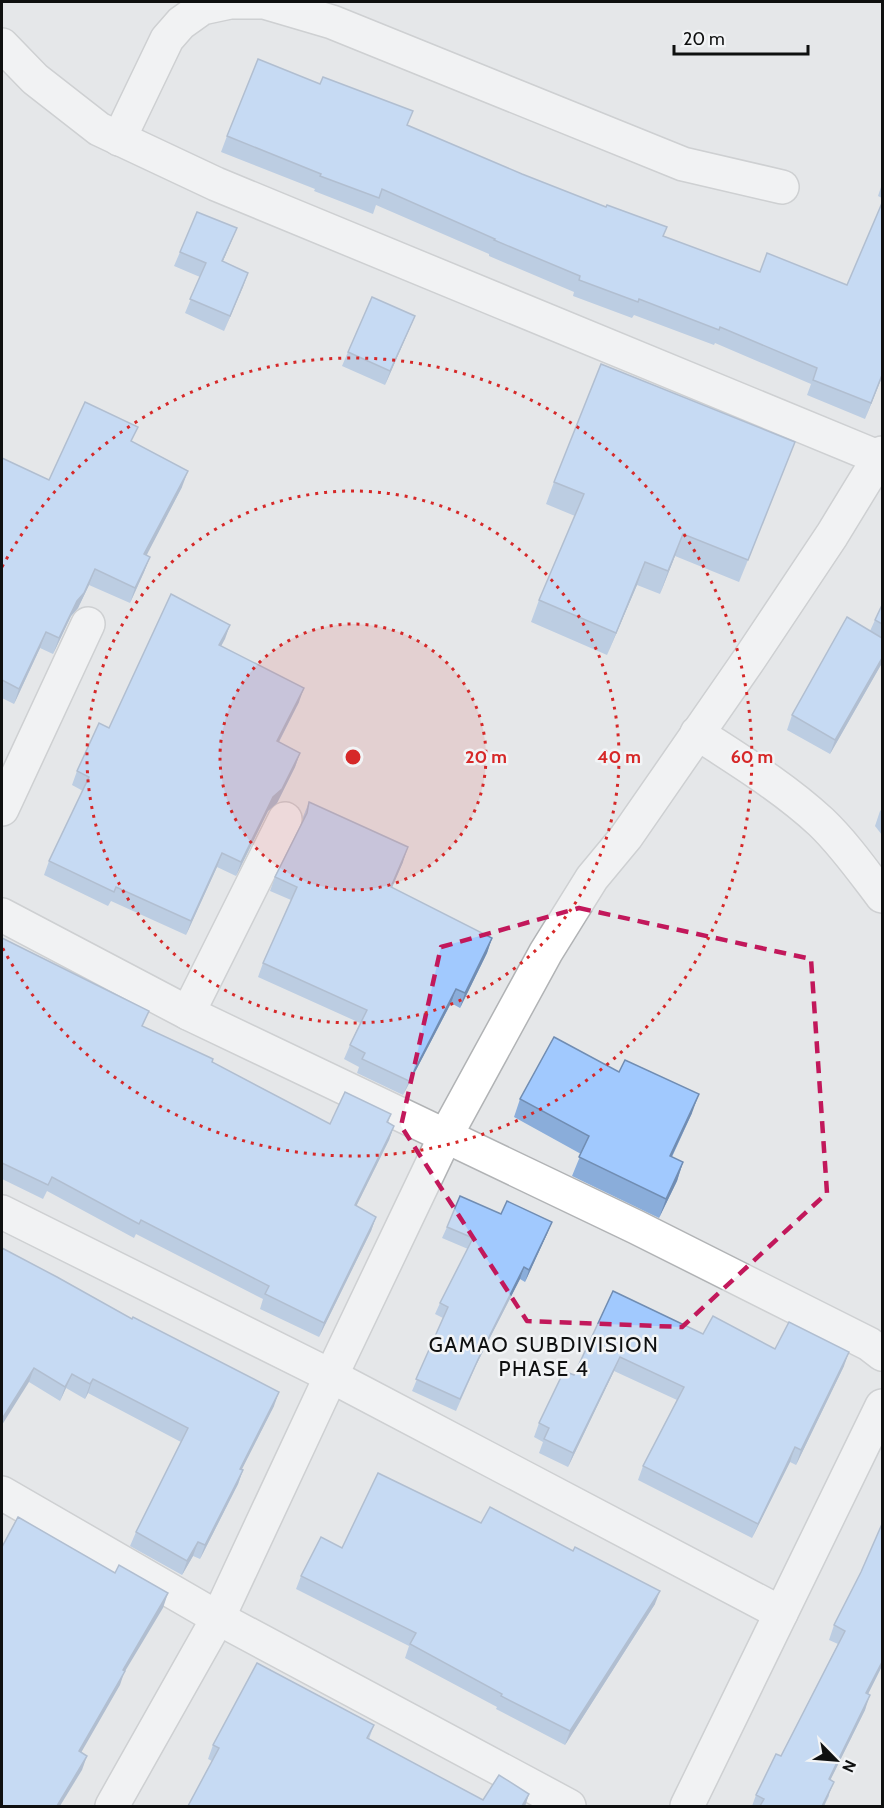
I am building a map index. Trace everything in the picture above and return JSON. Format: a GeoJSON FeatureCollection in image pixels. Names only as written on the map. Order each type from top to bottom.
{"type":"FeatureCollection","features":[{"type":"Feature","properties":{"kind":"street"},"geometry":{"type":"LineString","coordinates":[[119,139],[167,39],[181,23],[202,8],[230,2],[264,2],[332,22],[683,164],[782,187]]}},
{"type":"Feature","properties":{"kind":"street"},"geometry":{"type":"LineString","coordinates":[[2,45],[35,79],[70,108],[99,129],[119,139],[216,184],[881,455],[832,535],[750,658],[626,837],[592,878],[546,952],[446,1136],[330,1376],[218,1617],[112,1806]]}},
{"type":"Feature","properties":{"kind":"street"},"geometry":{"type":"LineString","coordinates":[[2,809],[88,624]]}},
{"type":"Feature","properties":{"kind":"street"},"geometry":{"type":"LineString","coordinates":[[697,733],[782,789],[822,823],[854,859],[882,896]]}},
{"type":"Feature","properties":{"kind":"street"},"geometry":{"type":"LineString","coordinates":[[188,1013],[285,819]]}},
{"type":"Feature","properties":{"kind":"street"},"geometry":{"type":"LineString","coordinates":[[2,915],[188,1013],[636,1227],[869,1344],[882,1354]]}},
{"type":"Feature","properties":{"kind":"street"},"geometry":{"type":"LineString","coordinates":[[2,1212],[330,1376],[781,1613]]}},
{"type":"Feature","properties":{"kind":"street"},"geometry":{"type":"LineString","coordinates":[[687,1806],[882,1406]]}},
{"type":"Feature","properties":{"kind":"street"},"geometry":{"type":"LineString","coordinates":[[2,1493],[218,1617],[569,1806]]}},
{"type":"Feature","properties":{"kind":"highlighted area"},"geometry":{"type":"Polygon","coordinates":[[[579,908],[811,959],[827,1193],[682,1327],[527,1321],[401,1126],[441,947],[579,908]]]}},
{"type":"Feature","properties":{"kind":"building"},"geometry":{"type":"Polygon","coordinates":[[[258,59],[320,84],[323,77],[413,111],[407,125],[606,207],[607,205],[667,227],[663,236],[760,272],[767,253],[847,285],[882,203],[882,375],[871,403],[813,380],[817,368],[720,327],[719,330],[639,299],[638,302],[579,280],[580,276],[382,189],[379,198],[320,176],[321,174],[227,136],[258,59]]]}},
{"type":"Feature","properties":{"kind":"building"},"geometry":{"type":"Polygon","coordinates":[[[197,212],[237,228],[222,261],[248,273],[230,316],[190,299],[206,263],[180,252],[197,212]]]}},
{"type":"Feature","properties":{"kind":"building"},"geometry":{"type":"Polygon","coordinates":[[[372,297],[415,316],[390,371],[348,352],[372,297]]]}},
{"type":"Feature","properties":{"kind":"building"},"geometry":{"type":"Polygon","coordinates":[[[601,364],[795,442],[748,560],[683,534],[668,571],[645,562],[616,633],[539,600],[584,494],[554,482],[601,364]]]}},
{"type":"Feature","properties":{"kind":"building"},"geometry":{"type":"Polygon","coordinates":[[[85,402],[138,427],[131,441],[188,471],[144,554],[150,557],[135,588],[95,569],[59,638],[46,632],[19,689],[2,680],[2,458],[49,480],[85,402]]]}},
{"type":"Feature","properties":{"kind":"building"},"geometry":{"type":"Polygon","coordinates":[[[171,594],[230,625],[219,645],[304,688],[277,741],[300,753],[282,789],[273,797],[241,862],[222,853],[191,921],[116,887],[114,892],[49,861],[89,777],[77,771],[99,723],[109,728],[171,594]]]}},
{"type":"Feature","properties":{"kind":"building"},"geometry":{"type":"Polygon","coordinates":[[[882,605],[882,624],[875,620],[882,605]]]}},
{"type":"Feature","properties":{"kind":"building"},"geometry":{"type":"Polygon","coordinates":[[[847,617],[882,638],[882,658],[835,740],[792,715],[847,617]]]}},
{"type":"Feature","properties":{"kind":"building"},"geometry":{"type":"Polygon","coordinates":[[[309,802],[408,847],[391,887],[492,938],[465,993],[456,989],[409,1081],[362,1059],[365,1053],[350,1045],[367,1010],[263,963],[297,887],[275,877],[307,813],[309,802]]]}},
{"type":"Feature","properties":{"kind":"building"},"geometry":{"type":"Polygon","coordinates":[[[2,938],[149,1011],[142,1026],[213,1059],[212,1062],[330,1124],[345,1092],[391,1114],[387,1122],[394,1126],[355,1205],[376,1217],[324,1323],[265,1294],[269,1286],[141,1220],[139,1224],[52,1177],[48,1185],[2,1163],[2,938]]]}},
{"type":"Feature","properties":{"kind":"building"},"geometry":{"type":"Polygon","coordinates":[[[554,1037],[619,1072],[625,1060],[699,1094],[670,1156],[683,1162],[666,1199],[579,1157],[589,1136],[520,1099],[554,1037]]]}},
{"type":"Feature","properties":{"kind":"building"},"geometry":{"type":"Polygon","coordinates":[[[460,1196],[501,1214],[507,1201],[552,1222],[529,1270],[524,1267],[460,1399],[416,1379],[448,1307],[440,1303],[473,1238],[447,1227],[460,1196]]]}},
{"type":"Feature","properties":{"kind":"building"},"geometry":{"type":"Polygon","coordinates":[[[2,1248],[132,1319],[133,1317],[279,1392],[205,1545],[198,1542],[187,1561],[136,1532],[188,1428],[93,1379],[90,1384],[72,1374],[65,1387],[34,1368],[2,1419],[2,1248]]]}},
{"type":"Feature","properties":{"kind":"building"},"geometry":{"type":"Polygon","coordinates":[[[613,1291],[703,1334],[713,1316],[775,1349],[789,1322],[849,1352],[801,1450],[795,1447],[758,1524],[643,1466],[684,1387],[620,1357],[573,1453],[544,1439],[549,1428],[539,1423],[564,1371],[574,1375],[613,1291]]]}},
{"type":"Feature","properties":{"kind":"building"},"geometry":{"type":"Polygon","coordinates":[[[378,1473],[481,1523],[490,1507],[573,1551],[575,1547],[660,1591],[570,1731],[501,1696],[502,1694],[410,1644],[416,1633],[301,1576],[321,1537],[342,1548],[378,1473]]]}},
{"type":"Feature","properties":{"kind":"building"},"geometry":{"type":"Polygon","coordinates":[[[18,1517],[115,1573],[119,1565],[168,1593],[79,1751],[87,1756],[57,1806],[2,1806],[2,1547],[18,1517]]]}},
{"type":"Feature","properties":{"kind":"building"},"geometry":{"type":"Polygon","coordinates":[[[882,1524],[882,1662],[866,1693],[870,1695],[829,1779],[834,1782],[822,1806],[760,1806],[764,1799],[756,1795],[776,1754],[781,1756],[845,1631],[834,1625],[882,1524]]]}},
{"type":"Feature","properties":{"kind":"building"},"geometry":{"type":"Polygon","coordinates":[[[257,1663],[374,1725],[367,1738],[483,1800],[499,1775],[529,1794],[522,1806],[188,1806],[219,1748],[213,1745],[257,1663]]]}},
{"type":"Feature","properties":{"kind":"district","name":"GAMAO SUBDIVISION PHASE 4"},"geometry":{"type":"Point","coordinates":[544,1357]}}]}
